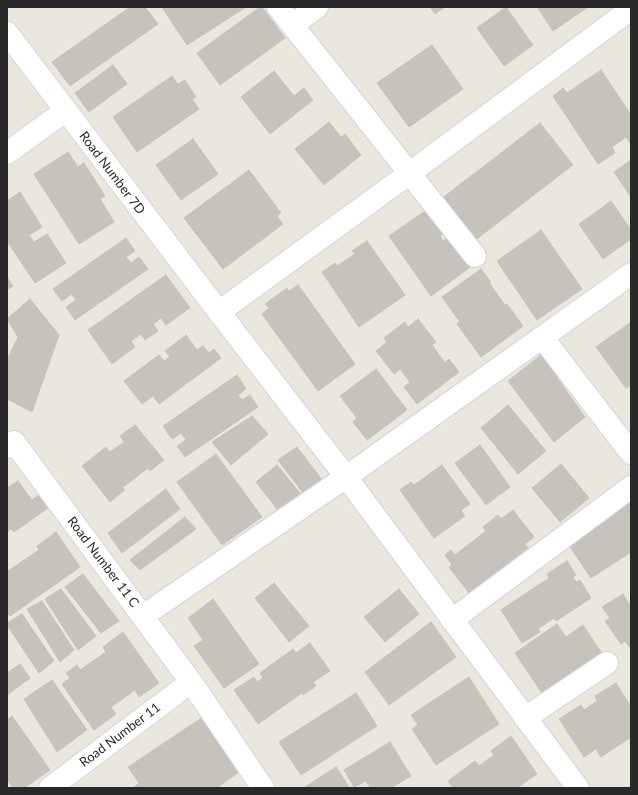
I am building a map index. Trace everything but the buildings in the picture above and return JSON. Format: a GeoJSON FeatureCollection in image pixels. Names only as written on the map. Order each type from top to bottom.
{"type":"FeatureCollection","features":[{"type":"Feature","properties":{"kind":"street"},"geometry":{"type":"LineString","coordinates":[[278,7],[475,256]]}},
{"type":"Feature","properties":{"kind":"street"},"geometry":{"type":"LineString","coordinates":[[292,25],[317,7]]}},
{"type":"Feature","properties":{"kind":"street"},"geometry":{"type":"LineString","coordinates":[[219,312],[631,9]]}},
{"type":"Feature","properties":{"kind":"street","name":"Road Number 7D"},"geometry":{"type":"LineString","coordinates":[[7,33],[65,111],[346,477],[524,718],[578,788]]}},
{"type":"Feature","properties":{"kind":"street"},"geometry":{"type":"LineString","coordinates":[[7,153],[65,111]]}},
{"type":"Feature","properties":{"kind":"street"},"geometry":{"type":"LineString","coordinates":[[143,616],[346,477],[631,274]]}},
{"type":"Feature","properties":{"kind":"street"},"geometry":{"type":"LineString","coordinates":[[542,337],[631,453]]}},
{"type":"Feature","properties":{"kind":"street","name":"Road Number 11 C"},"geometry":{"type":"LineString","coordinates":[[10,445],[143,616],[191,682],[263,788]]}},
{"type":"Feature","properties":{"kind":"street"},"geometry":{"type":"LineString","coordinates":[[452,620],[631,487]]}},
{"type":"Feature","properties":{"kind":"street"},"geometry":{"type":"LineString","coordinates":[[524,718],[607,663]]}},
{"type":"Feature","properties":{"kind":"street","name":"Road Number 11"},"geometry":{"type":"LineString","coordinates":[[50,788],[191,682]]}}]}
